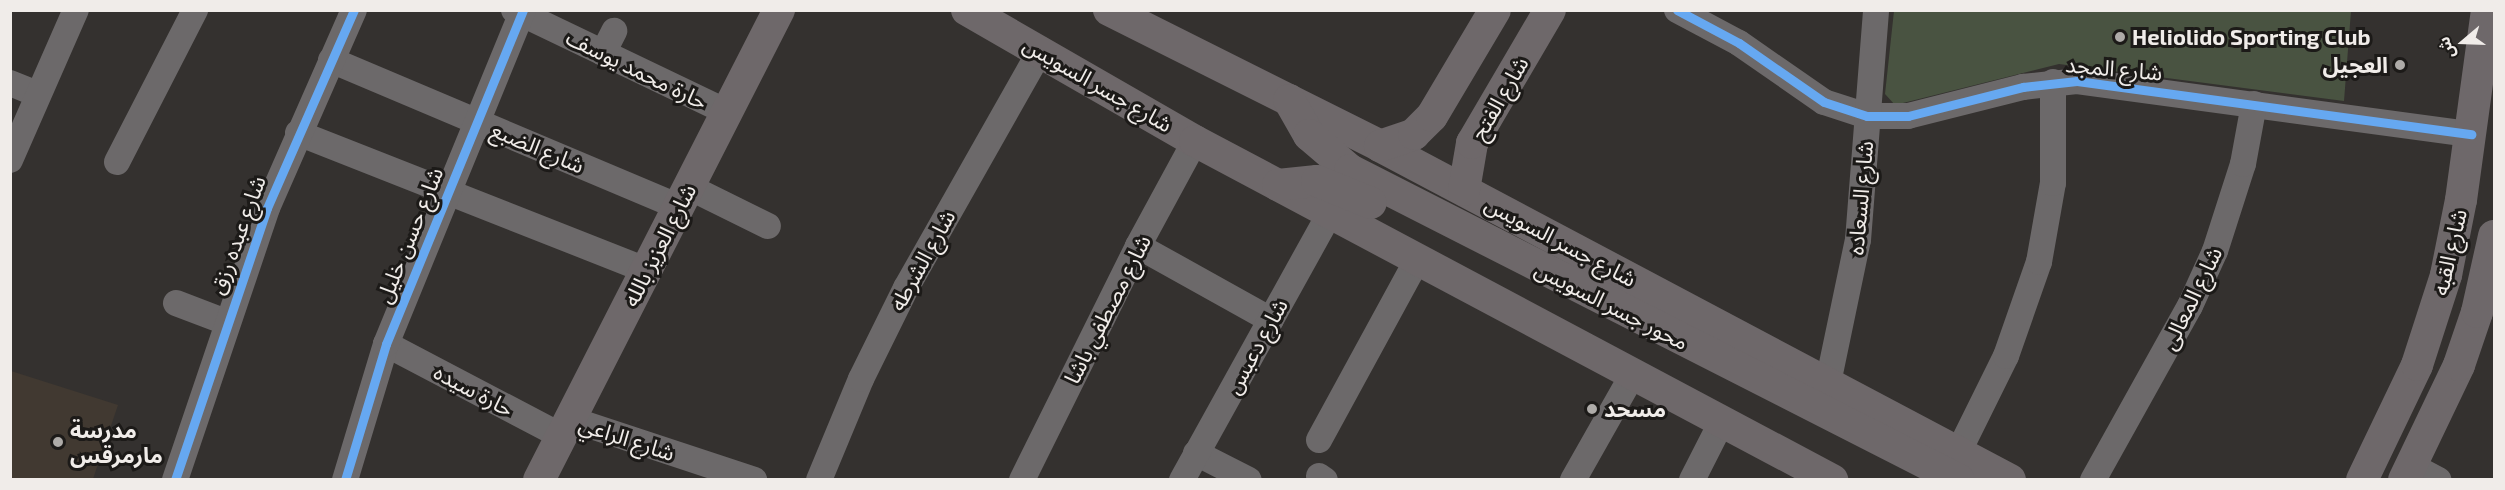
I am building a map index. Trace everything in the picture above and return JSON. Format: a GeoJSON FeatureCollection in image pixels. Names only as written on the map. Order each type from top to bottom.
{"type":"FeatureCollection","features":[{"type":"Feature","properties":{"kind":"main road","name":"شارع العزيز بالله"},"geometry":{"type":"LineString","coordinates":[[539,480],[779,10]]}},
{"type":"Feature","properties":{"kind":"main road","name":"شارع جسر السويس"},"geometry":{"type":"LineString","coordinates":[[967,10],[1041,49],[1195,141],[1832,480]]}},
{"type":"Feature","properties":{"kind":"main road","name":"شارع جسر السويس"},"geometry":{"type":"LineString","coordinates":[[1109,10],[1380,146],[1828,383],[1959,465],[2010,480]]}},
{"type":"Feature","properties":{"kind":"main road"},"geometry":{"type":"LineString","coordinates":[[1380,146],[1414,134],[1436,111],[1495,10]]}},
{"type":"Feature","properties":{"kind":"main road","name":"شارع الفتح"},"geometry":{"type":"LineString","coordinates":[[1464,190],[1466,160],[1475,137],[1550,10]]}},
{"type":"Feature","properties":{"kind":"main road","name":"شارع القبه"},"geometry":{"type":"LineString","coordinates":[[2362,480],[2403,400],[2430,329],[2455,238],[2487,10]]}},
{"type":"Feature","properties":{"kind":"main road","name":"محور جسر السويس"},"geometry":{"type":"LineString","coordinates":[[1289,100],[1309,135],[1350,170],[1959,465]]}},
{"type":"Feature","properties":{"kind":"main road"},"geometry":{"type":"LineString","coordinates":[[1436,111],[1451,130],[1475,137]]}},
{"type":"Feature","properties":{"kind":"main road","name":"محور جسر السويس"},"geometry":{"type":"LineString","coordinates":[[1278,185],[1304,180],[1341,188],[1920,480]]}},
{"type":"Feature","properties":{"kind":"main road","name":"شارع القبه"},"geometry":{"type":"LineString","coordinates":[[2418,475],[2488,297],[2493,253]]}},
{"type":"Feature","properties":{"kind":"street"},"geometry":{"type":"LineString","coordinates":[[10,160],[37,94],[76,10]]}},
{"type":"Feature","properties":{"kind":"street"},"geometry":{"type":"LineString","coordinates":[[117,162],[195,10]]}},
{"type":"Feature","properties":{"kind":"street","name":"شارع عبده رزق"},"geometry":{"type":"LineString","coordinates":[[175,480],[226,322],[298,133],[354,10]]}},
{"type":"Feature","properties":{"kind":"street","name":"شارع المجد"},"geometry":{"type":"LineString","coordinates":[[1677,10],[1730,37],[1824,102],[1867,116],[1916,114],[2053,82],[2093,82],[2471,134]]}},
{"type":"Feature","properties":{"kind":"street","name":"شارع السعاده"},"geometry":{"type":"LineString","coordinates":[[1828,383],[1855,261],[1876,10]]}},
{"type":"Feature","properties":{"kind":"street","name":"حارة محمد يوسف"},"geometry":{"type":"LineString","coordinates":[[519,12],[609,42],[727,112]]}},
{"type":"Feature","properties":{"kind":"street","name":"شارع حسن خليل"},"geometry":{"type":"LineString","coordinates":[[345,480],[386,344],[519,12]]}},
{"type":"Feature","properties":{"kind":"street","name":"شارع الشرطه"},"geometry":{"type":"LineString","coordinates":[[819,480],[861,379],[906,288],[1041,49]]}},
{"type":"Feature","properties":{"kind":"street","name":"شارع الضبع"},"geometry":{"type":"LineString","coordinates":[[331,60],[476,121],[768,226]]}},
{"type":"Feature","properties":{"kind":"street"},"geometry":{"type":"LineString","coordinates":[[10,82],[37,94]]}},
{"type":"Feature","properties":{"kind":"street","name":"شارع المجد"},"geometry":{"type":"LineString","coordinates":[[1959,465],[2013,338],[2039,262],[2053,183],[2053,82]]}},
{"type":"Feature","properties":{"kind":"street","name":"شارع المعالى"},"geometry":{"type":"LineString","coordinates":[[2094,480],[2212,258],[2235,194],[2254,104]]}},
{"type":"Feature","properties":{"kind":"street"},"geometry":{"type":"LineString","coordinates":[[298,133],[646,270]]}},
{"type":"Feature","properties":{"kind":"street","name":"شارع مصطفي باشا"},"geometry":{"type":"LineString","coordinates":[[1022,480],[1138,246],[1195,141]]}},
{"type":"Feature","properties":{"kind":"street","name":"شارع دعبس"},"geometry":{"type":"LineString","coordinates":[[1182,480],[1330,213]]}},
{"type":"Feature","properties":{"kind":"street"},"geometry":{"type":"LineString","coordinates":[[1138,246],[1271,320]]}},
{"type":"Feature","properties":{"kind":"street"},"geometry":{"type":"LineString","coordinates":[[1319,440],[1417,260]]}},
{"type":"Feature","properties":{"kind":"street"},"geometry":{"type":"LineString","coordinates":[[176,303],[226,322]]}},
{"type":"Feature","properties":{"kind":"street","name":"حارة سيده"},"geometry":{"type":"LineString","coordinates":[[386,344],[565,428]]}},
{"type":"Feature","properties":{"kind":"street"},"geometry":{"type":"LineString","coordinates":[[1573,480],[1633,374]]}},
{"type":"Feature","properties":{"kind":"street"},"geometry":{"type":"LineString","coordinates":[[1692,480],[1722,421]]}},
{"type":"Feature","properties":{"kind":"street","name":"شارع الراعي"},"geometry":{"type":"LineString","coordinates":[[565,428],[754,480]]}},
{"type":"Feature","properties":{"kind":"street"},"geometry":{"type":"LineString","coordinates":[[1196,453],[1249,480]]}},
{"type":"Feature","properties":{"kind":"shaded area","name":"مدرسة مارمرقس"},"geometry":{"type":"Polygon","coordinates":[[[11,371],[118,405],[93,479],[11,479],[11,371]]]}},
{"type":"Feature","properties":{"kind":"green space","name":"Heliolido Sporting Club"},"geometry":{"type":"Polygon","coordinates":[[[1894,11],[2351,11],[2344,101],[2059,64],[1895,105],[1885,94],[1894,11]]]}},
{"type":"Feature","properties":{"kind":"cycle path"},"geometry":{"type":"LineString","coordinates":[[175,480],[267,208],[354,10]]}},
{"type":"Feature","properties":{"kind":"cycle path"},"geometry":{"type":"LineString","coordinates":[[345,480],[386,344],[523,10]]}},
{"type":"Feature","properties":{"kind":"cycle path"},"geometry":{"type":"LineString","coordinates":[[1677,10],[1739,43],[1824,102],[1867,116],[1908,116],[2023,87],[2077,81],[2471,134]]}},
{"type":"Feature","properties":{"kind":"place","name":"Heliolido Sporting Club"},"geometry":{"type":"Point","coordinates":[2120,37]}},
{"type":"Feature","properties":{"kind":"place","name":"العجيل"},"geometry":{"type":"Point","coordinates":[2400,65]}},
{"type":"Feature","properties":{"kind":"place","name":"مسحد"},"geometry":{"type":"Point","coordinates":[1592,409]}},
{"type":"Feature","properties":{"kind":"place","name":"مدرسة مارمرقس"},"geometry":{"type":"Point","coordinates":[58,442]}}]}
